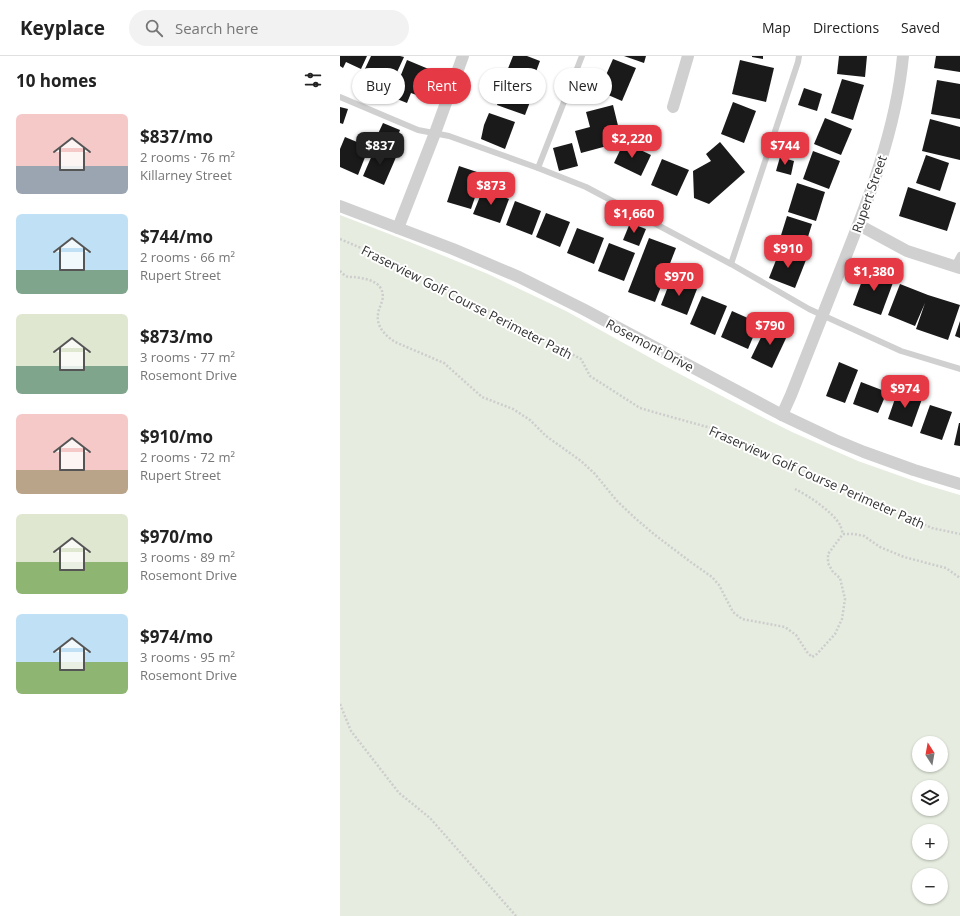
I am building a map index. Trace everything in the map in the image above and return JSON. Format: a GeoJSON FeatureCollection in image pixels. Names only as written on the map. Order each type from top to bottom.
{"type":"FeatureCollection","features":[{"type":"Feature","properties":{"kind":"street"},"geometry":{"type":"LineString","coordinates":[[398,228],[463,56]]}},
{"type":"Feature","properties":{"kind":"street"},"geometry":{"type":"LineString","coordinates":[[674,107],[688,56]]}},
{"type":"Feature","properties":{"kind":"street","name":"Rupert Street"},"geometry":{"type":"LineString","coordinates":[[782,415],[872,190],[886,146],[897,98],[903,56]]}},
{"type":"Feature","properties":{"kind":"street","name":"Rosemont Drive"},"geometry":{"type":"LineString","coordinates":[[340,206],[453,249],[519,277],[583,309],[782,415],[822,434],[864,452],[914,470],[960,484]]}},
{"type":"Feature","properties":{"kind":"street"},"geometry":{"type":"LineString","coordinates":[[859,224],[907,251],[957,267]]}},
{"type":"Feature","properties":{"kind":"lane"},"geometry":{"type":"LineString","coordinates":[[538,168],[582,56]]}},
{"type":"Feature","properties":{"kind":"lane"},"geometry":{"type":"LineString","coordinates":[[731,264],[799,56]]}},
{"type":"Feature","properties":{"kind":"lane"},"geometry":{"type":"LineString","coordinates":[[340,96],[418,130],[449,136],[586,187],[731,264],[809,309],[901,351],[960,369]]}},
{"type":"Feature","properties":{"kind":"lane"},"geometry":{"type":"LineString","coordinates":[[957,267],[960,255]]}},
{"type":"Feature","properties":{"kind":"path","name":"Fraserview Golf Course Perimeter Path"},"geometry":{"type":"LineString","coordinates":[[340,239],[389,260],[581,359],[590,376],[640,408],[718,430],[932,528],[960,534]]}},
{"type":"Feature","properties":{"kind":"path"},"geometry":{"type":"LineString","coordinates":[[340,271],[346,276],[367,279],[380,287],[382,302],[377,316],[382,331],[388,337],[444,363],[482,397],[513,409],[530,420],[546,436],[581,461],[595,474],[617,501],[655,535],[712,576],[719,585],[733,612],[737,616],[742,619],[784,627],[796,635],[812,657],[817,654],[835,634],[842,619],[845,599],[840,578],[833,572],[828,563],[828,554],[843,534]]}},
{"type":"Feature","properties":{"kind":"path"},"geometry":{"type":"LineString","coordinates":[[794,489],[806,494],[827,510],[839,524],[843,534]]}},
{"type":"Feature","properties":{"kind":"path"},"geometry":{"type":"LineString","coordinates":[[843,534],[864,536],[880,546],[904,557],[946,568],[960,578]]}},
{"type":"Feature","properties":{"kind":"path"},"geometry":{"type":"LineString","coordinates":[[340,704],[351,731],[399,793],[430,818],[516,916]]}},
{"type":"Feature","properties":{"kind":"shaded area"},"geometry":{"type":"Polygon","coordinates":[[[340,215],[488,274],[566,311],[674,371],[792,432],[858,461],[923,484],[960,495],[960,916],[340,916],[340,215]]]}},
{"type":"Feature","properties":{"kind":"building"},"geometry":{"type":"Polygon","coordinates":[[[340,56],[367,56],[361,68],[346,62],[343,68],[340,66],[340,56]]]}},
{"type":"Feature","properties":{"kind":"building"},"geometry":{"type":"Polygon","coordinates":[[[371,56],[404,57],[399,68],[365,68],[371,56]]]}},
{"type":"Feature","properties":{"kind":"building"},"geometry":{"type":"Polygon","coordinates":[[[513,56],[527,56],[540,61],[537,68],[508,68],[513,56]]]}},
{"type":"Feature","properties":{"kind":"building"},"geometry":{"type":"Polygon","coordinates":[[[624,56],[646,56],[644,63],[624,56]]]}},
{"type":"Feature","properties":{"kind":"building"},"geometry":{"type":"Polygon","coordinates":[[[763,56],[763,59],[752,57],[763,56]]]}},
{"type":"Feature","properties":{"kind":"building"},"geometry":{"type":"Polygon","coordinates":[[[839,56],[867,56],[865,77],[837,74],[839,56]]]}},
{"type":"Feature","properties":{"kind":"building"},"geometry":{"type":"Polygon","coordinates":[[[936,56],[960,56],[960,72],[934,68],[936,56]]]}},
{"type":"Feature","properties":{"kind":"building"},"geometry":{"type":"Polygon","coordinates":[[[613,59],[636,68],[622,101],[612,97],[612,68],[609,68],[613,59]]]}},
{"type":"Feature","properties":{"kind":"building"},"geometry":{"type":"Polygon","coordinates":[[[407,60],[426,68],[413,68],[413,94],[411,93],[407,103],[405,102],[405,68],[404,68],[407,60]]]}},
{"type":"Feature","properties":{"kind":"building"},"geometry":{"type":"Polygon","coordinates":[[[740,60],[774,68],[766,102],[732,94],[740,60]]]}},
{"type":"Feature","properties":{"kind":"building"},"geometry":{"type":"Polygon","coordinates":[[[842,79],[864,85],[853,120],[831,113],[842,79]]]}},
{"type":"Feature","properties":{"kind":"building"},"geometry":{"type":"Polygon","coordinates":[[[937,80],[960,84],[960,119],[931,114],[937,80]]]}},
{"type":"Feature","properties":{"kind":"building"},"geometry":{"type":"Polygon","coordinates":[[[804,88],[822,94],[817,111],[798,105],[804,88]]]}},
{"type":"Feature","properties":{"kind":"building"},"geometry":{"type":"Polygon","coordinates":[[[733,102],[756,111],[744,143],[721,134],[733,102]]]}},
{"type":"Feature","properties":{"kind":"building"},"geometry":{"type":"Polygon","coordinates":[[[497,104],[529,104],[525,115],[497,104]]]}},
{"type":"Feature","properties":{"kind":"building"},"geometry":{"type":"Polygon","coordinates":[[[613,105],[622,142],[581,153],[575,131],[590,127],[586,112],[613,105]]]}},
{"type":"Feature","properties":{"kind":"building"},"geometry":{"type":"Polygon","coordinates":[[[340,107],[348,109],[343,124],[340,123],[340,107]]]}},
{"type":"Feature","properties":{"kind":"building"},"geometry":{"type":"Polygon","coordinates":[[[489,113],[515,122],[505,149],[481,139],[484,125],[489,113]]]}},
{"type":"Feature","properties":{"kind":"building"},"geometry":{"type":"Polygon","coordinates":[[[825,118],[852,129],[841,155],[814,144],[825,118]]]}},
{"type":"Feature","properties":{"kind":"building"},"geometry":{"type":"Polygon","coordinates":[[[930,119],[960,127],[960,160],[922,151],[930,119]]]}},
{"type":"Feature","properties":{"kind":"building"},"geometry":{"type":"Polygon","coordinates":[[[383,123],[400,130],[394,145],[376,138],[383,123]]]}},
{"type":"Feature","properties":{"kind":"building"},"geometry":{"type":"Polygon","coordinates":[[[345,137],[369,147],[358,175],[340,167],[340,149],[345,137]]]}},
{"type":"Feature","properties":{"kind":"building"},"geometry":{"type":"Polygon","coordinates":[[[624,142],[651,155],[641,176],[614,163],[624,142]]]}},
{"type":"Feature","properties":{"kind":"building"},"geometry":{"type":"Polygon","coordinates":[[[720,142],[745,172],[709,204],[694,198],[693,171],[711,161],[706,154],[720,142]]]}},
{"type":"Feature","properties":{"kind":"building"},"geometry":{"type":"Polygon","coordinates":[[[572,143],[578,166],[559,171],[553,148],[572,143]]]}},
{"type":"Feature","properties":{"kind":"building"},"geometry":{"type":"Polygon","coordinates":[[[376,146],[397,155],[384,185],[363,176],[376,146]]]}},
{"type":"Feature","properties":{"kind":"building"},"geometry":{"type":"Polygon","coordinates":[[[813,151],[840,161],[829,189],[803,179],[813,151]]]}},
{"type":"Feature","properties":{"kind":"building"},"geometry":{"type":"Polygon","coordinates":[[[926,155],[949,163],[940,191],[916,183],[926,155]]]}},
{"type":"Feature","properties":{"kind":"building"},"geometry":{"type":"Polygon","coordinates":[[[780,157],[794,161],[791,175],[776,171],[780,157]]]}},
{"type":"Feature","properties":{"kind":"building"},"geometry":{"type":"Polygon","coordinates":[[[662,159],[689,170],[677,196],[651,185],[662,159]]]}},
{"type":"Feature","properties":{"kind":"building"},"geometry":{"type":"Polygon","coordinates":[[[459,166],[483,174],[471,209],[447,202],[459,166]]]}},
{"type":"Feature","properties":{"kind":"building"},"geometry":{"type":"Polygon","coordinates":[[[797,183],[825,192],[816,221],[788,212],[797,183]]]}},
{"type":"Feature","properties":{"kind":"building"},"geometry":{"type":"Polygon","coordinates":[[[908,187],[956,203],[947,231],[899,216],[908,187]]]}},
{"type":"Feature","properties":{"kind":"building"},"geometry":{"type":"Polygon","coordinates":[[[483,189],[509,199],[500,223],[473,214],[483,189]]]}},
{"type":"Feature","properties":{"kind":"building"},"geometry":{"type":"Polygon","coordinates":[[[515,201],[541,211],[532,235],[506,225],[515,201]]]}},
{"type":"Feature","properties":{"kind":"building"},"geometry":{"type":"Polygon","coordinates":[[[546,213],[570,222],[560,247],[536,237],[546,213]]]}},
{"type":"Feature","properties":{"kind":"building"},"geometry":{"type":"Polygon","coordinates":[[[787,216],[812,224],[802,256],[777,248],[787,216]]]}},
{"type":"Feature","properties":{"kind":"building"},"geometry":{"type":"Polygon","coordinates":[[[630,223],[646,229],[639,246],[623,240],[630,223]]]}},
{"type":"Feature","properties":{"kind":"building"},"geometry":{"type":"Polygon","coordinates":[[[577,228],[604,238],[594,264],[567,253],[577,228]]]}},
{"type":"Feature","properties":{"kind":"building"},"geometry":{"type":"Polygon","coordinates":[[[649,238],[676,248],[655,302],[628,292],[649,238]]]}},
{"type":"Feature","properties":{"kind":"building"},"geometry":{"type":"Polygon","coordinates":[[[609,243],[635,253],[624,281],[598,271],[609,243]]]}},
{"type":"Feature","properties":{"kind":"building"},"geometry":{"type":"Polygon","coordinates":[[[780,250],[806,260],[795,288],[769,278],[780,250]]]}},
{"type":"Feature","properties":{"kind":"building"},"geometry":{"type":"Polygon","coordinates":[[[866,270],[894,280],[881,315],[853,305],[866,270]]]}},
{"type":"Feature","properties":{"kind":"building"},"geometry":{"type":"Polygon","coordinates":[[[671,279],[697,289],[687,315],[661,305],[671,279]]]}},
{"type":"Feature","properties":{"kind":"building"},"geometry":{"type":"Polygon","coordinates":[[[900,284],[960,305],[948,340],[916,329],[925,303],[915,326],[888,315],[900,284]]]}},
{"type":"Feature","properties":{"kind":"building"},"geometry":{"type":"Polygon","coordinates":[[[702,296],[727,306],[715,335],[690,324],[702,296]]]}},
{"type":"Feature","properties":{"kind":"building"},"geometry":{"type":"Polygon","coordinates":[[[732,311],[759,323],[748,349],[721,337],[732,311]]]}},
{"type":"Feature","properties":{"kind":"building"},"geometry":{"type":"Polygon","coordinates":[[[960,321],[960,338],[955,336],[960,321]]]}},
{"type":"Feature","properties":{"kind":"building"},"geometry":{"type":"Polygon","coordinates":[[[767,325],[788,334],[772,368],[751,358],[767,325]]]}},
{"type":"Feature","properties":{"kind":"building"},"geometry":{"type":"Polygon","coordinates":[[[839,362],[858,370],[845,403],[826,396],[839,362]]]}},
{"type":"Feature","properties":{"kind":"building"},"geometry":{"type":"Polygon","coordinates":[[[861,382],[887,392],[878,413],[853,404],[861,382]]]}},
{"type":"Feature","properties":{"kind":"building"},"geometry":{"type":"Polygon","coordinates":[[[898,390],[922,399],[912,427],[888,419],[898,390]]]}},
{"type":"Feature","properties":{"kind":"building"},"geometry":{"type":"Polygon","coordinates":[[[930,405],[952,412],[942,440],[920,433],[930,405]]]}},
{"type":"Feature","properties":{"kind":"building"},"geometry":{"type":"Polygon","coordinates":[[[960,423],[960,446],[954,445],[960,423]]]}}]}
